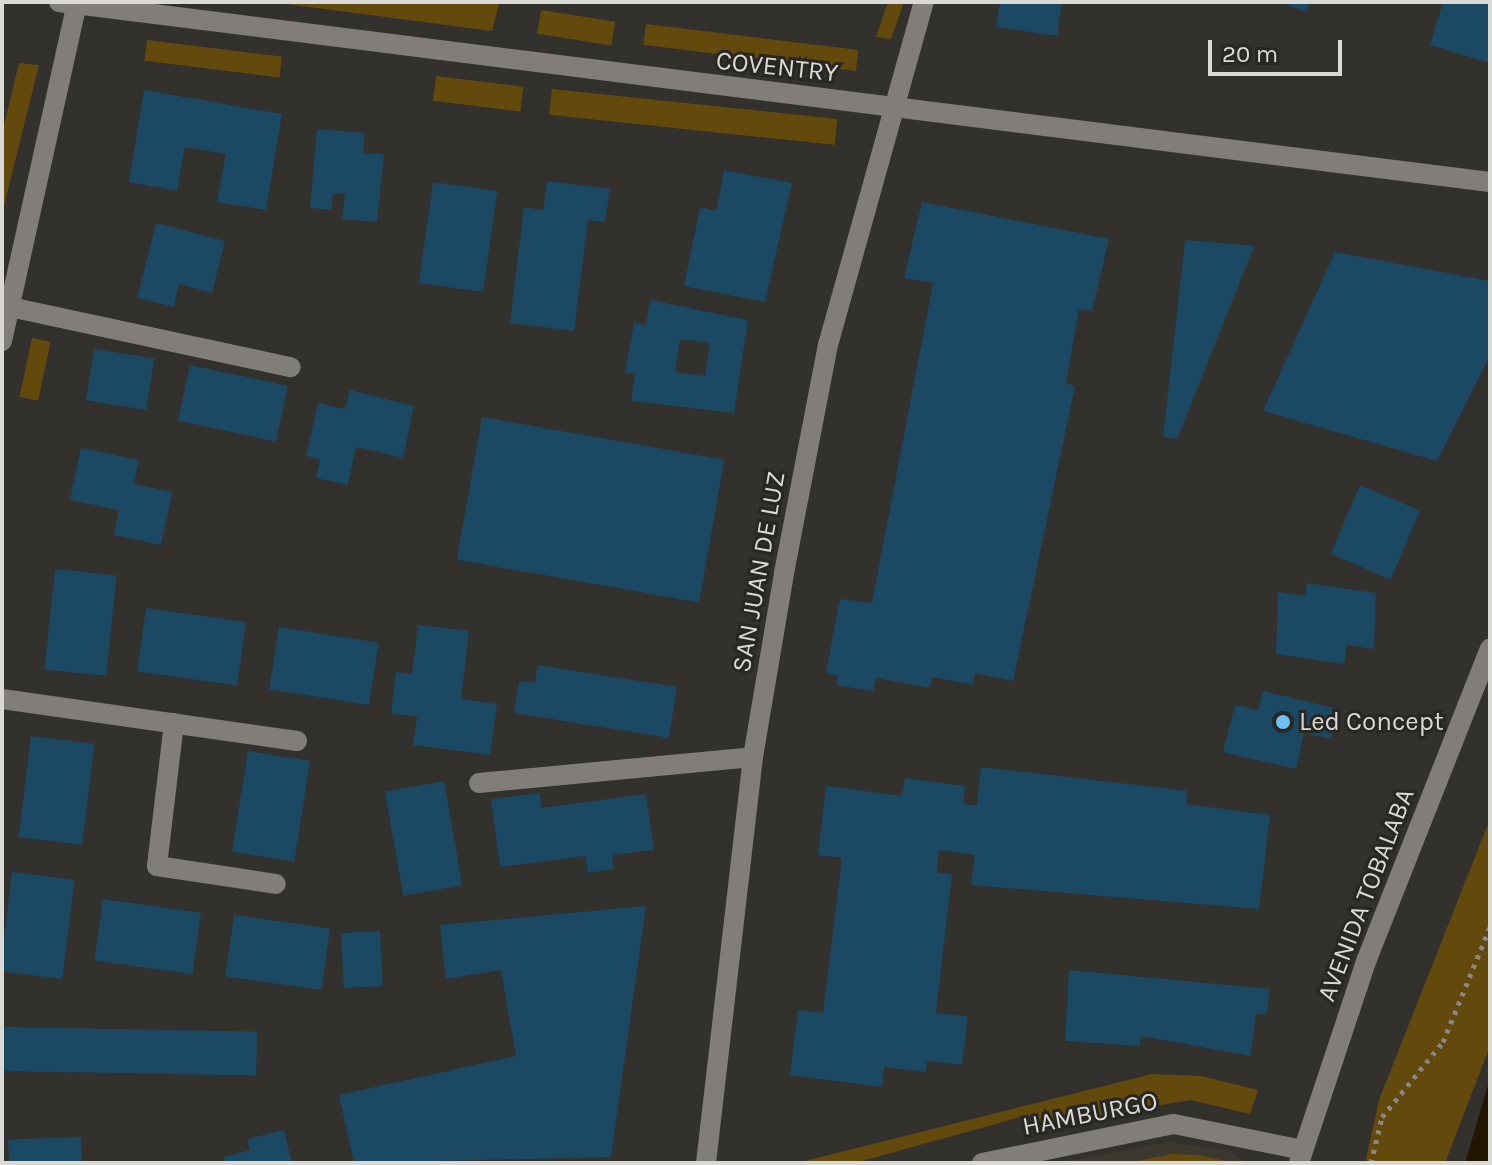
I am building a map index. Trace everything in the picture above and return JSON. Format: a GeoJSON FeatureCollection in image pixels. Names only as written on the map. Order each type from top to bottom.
{"type":"FeatureCollection","features":[{"type":"Feature","properties":{"kind":"street","name":"SAN JUAN DE LUZ"},"geometry":{"type":"LineString","coordinates":[[706,1163],[753,757],[828,345],[892,107],[924,2]]}},
{"type":"Feature","properties":{"kind":"street","name":"COVENTRY"},"geometry":{"type":"LineString","coordinates":[[71,3],[1490,182]]}},
{"type":"Feature","properties":{"kind":"street"},"geometry":{"type":"LineString","coordinates":[[2,341],[71,3]]}},
{"type":"Feature","properties":{"kind":"street"},"geometry":{"type":"LineString","coordinates":[[10,307],[291,367]]}},
{"type":"Feature","properties":{"kind":"street","name":"AVENIDA TOBALABA"},"geometry":{"type":"LineString","coordinates":[[1301,1156],[1367,959],[1490,649]]}},
{"type":"Feature","properties":{"kind":"street"},"geometry":{"type":"LineString","coordinates":[[2,699],[297,741]]}},
{"type":"Feature","properties":{"kind":"street"},"geometry":{"type":"LineString","coordinates":[[174,723],[157,866],[276,884]]}},
{"type":"Feature","properties":{"kind":"street"},"geometry":{"type":"LineString","coordinates":[[479,783],[753,757]]}},
{"type":"Feature","properties":{"kind":"street","name":"HAMBURGO"},"geometry":{"type":"LineString","coordinates":[[982,1163],[1174,1124],[1301,1156]]}},
{"type":"Feature","properties":{"kind":"path"},"geometry":{"type":"LineString","coordinates":[[1371,1163],[1382,1117],[1443,1042],[1490,927]]}},
{"type":"Feature","properties":{"kind":"shaded area"},"geometry":{"type":"Polygon","coordinates":[[[271,2],[480,2],[499,4],[492,31],[271,2]]]}},
{"type":"Feature","properties":{"kind":"shaded area"},"geometry":{"type":"Polygon","coordinates":[[[888,2],[904,2],[891,39],[876,37],[888,2]]]}},
{"type":"Feature","properties":{"kind":"shaded area"},"geometry":{"type":"Polygon","coordinates":[[[541,10],[615,22],[611,45],[537,34],[541,10]]]}},
{"type":"Feature","properties":{"kind":"shaded area"},"geometry":{"type":"Polygon","coordinates":[[[646,24],[858,50],[856,71],[643,45],[646,24]]]}},
{"type":"Feature","properties":{"kind":"shaded area"},"geometry":{"type":"Polygon","coordinates":[[[147,40],[282,57],[279,77],[144,61],[147,40]]]}},
{"type":"Feature","properties":{"kind":"shaded area"},"geometry":{"type":"Polygon","coordinates":[[[19,63],[39,65],[3,210],[2,133],[19,63]]]}},
{"type":"Feature","properties":{"kind":"shaded area"},"geometry":{"type":"Polygon","coordinates":[[[436,76],[523,87],[520,112],[433,101],[436,76]]]}},
{"type":"Feature","properties":{"kind":"shaded area"},"geometry":{"type":"Polygon","coordinates":[[[552,89],[837,119],[835,145],[549,115],[552,89]]]}},
{"type":"Feature","properties":{"kind":"shaded area"},"geometry":{"type":"Polygon","coordinates":[[[32,338],[51,342],[38,401],[20,397],[32,338]]]}},
{"type":"Feature","properties":{"kind":"shaded area"},"geometry":{"type":"Polygon","coordinates":[[[1490,819],[1490,1046],[1445,1163],[1365,1163],[1379,1100],[1490,819]]]}},
{"type":"Feature","properties":{"kind":"shaded area"},"geometry":{"type":"Polygon","coordinates":[[[1152,1074],[1201,1076],[1258,1090],[1250,1114],[1190,1100],[1046,1125],[1028,1115],[855,1163],[797,1163],[1152,1074]]]}},
{"type":"Feature","properties":{"kind":"shaded area"},"geometry":{"type":"Polygon","coordinates":[[[1490,1078],[1490,1163],[1465,1163],[1490,1078]]]}},
{"type":"Feature","properties":{"kind":"shaded area"},"geometry":{"type":"Polygon","coordinates":[[[1169,1142],[1231,1151],[1247,1163],[1056,1163],[1169,1142]]]}},
{"type":"Feature","properties":{"kind":"shaded area"},"geometry":{"type":"Polygon","coordinates":[[[1172,1154],[1197,1155],[1232,1162],[1126,1163],[1172,1154]]]}},
{"type":"Feature","properties":{"kind":"building"},"geometry":{"type":"Polygon","coordinates":[[[1000,2],[1062,2],[1057,36],[996,27],[1000,2]]]}},
{"type":"Feature","properties":{"kind":"building"},"geometry":{"type":"Polygon","coordinates":[[[1281,2],[1310,2],[1306,12],[1281,2]]]}},
{"type":"Feature","properties":{"kind":"building"},"geometry":{"type":"Polygon","coordinates":[[[1443,2],[1490,2],[1490,63],[1430,45],[1443,2]]]}},
{"type":"Feature","properties":{"kind":"building"},"geometry":{"type":"Polygon","coordinates":[[[144,90],[282,114],[266,210],[217,202],[226,154],[185,147],[177,191],[129,182],[144,90]]]}},
{"type":"Feature","properties":{"kind":"building"},"geometry":{"type":"Polygon","coordinates":[[[317,129],[365,133],[363,153],[384,154],[377,222],[342,219],[345,194],[333,193],[331,210],[310,208],[317,129]]]}},
{"type":"Feature","properties":{"kind":"building"},"geometry":{"type":"Polygon","coordinates":[[[724,170],[792,183],[765,302],[684,286],[700,207],[716,211],[724,170]]]}},
{"type":"Feature","properties":{"kind":"building"},"geometry":{"type":"Polygon","coordinates":[[[547,181],[610,189],[605,222],[588,220],[574,331],[510,323],[524,207],[543,210],[547,181]]]}},
{"type":"Feature","properties":{"kind":"building"},"geometry":{"type":"Polygon","coordinates":[[[433,182],[497,191],[483,292],[419,283],[433,182]]]}},
{"type":"Feature","properties":{"kind":"building"},"geometry":{"type":"Polygon","coordinates":[[[922,202],[1109,239],[1092,311],[1079,309],[1066,383],[1075,386],[1013,681],[975,673],[973,685],[932,677],[930,688],[876,678],[873,691],[836,685],[838,676],[826,673],[840,599],[872,603],[933,283],[904,278],[922,202]]]}},
{"type":"Feature","properties":{"kind":"building"},"geometry":{"type":"Polygon","coordinates":[[[156,223],[225,241],[212,293],[179,284],[174,307],[137,298],[156,223]]]}},
{"type":"Feature","properties":{"kind":"building"},"geometry":{"type":"Polygon","coordinates":[[[1185,240],[1254,246],[1177,439],[1163,437],[1185,240]]]}},
{"type":"Feature","properties":{"kind":"building"},"geometry":{"type":"Polygon","coordinates":[[[1335,252],[1490,281],[1490,355],[1437,461],[1263,411],[1335,252]]]}},
{"type":"Feature","properties":{"kind":"building"},"geometry":{"type":"Polygon","coordinates":[[[650,300],[748,320],[734,413],[631,401],[635,374],[625,373],[634,323],[646,325],[650,300]],[[680,339],[675,372],[705,376],[710,343],[680,339]]]}},
{"type":"Feature","properties":{"kind":"building"},"geometry":{"type":"Polygon","coordinates":[[[94,349],[154,359],[146,410],[86,400],[94,349]]]}},
{"type":"Feature","properties":{"kind":"building"},"geometry":{"type":"Polygon","coordinates":[[[190,365],[288,386],[276,442],[178,421],[190,365]]]}},
{"type":"Feature","properties":{"kind":"building"},"geometry":{"type":"Polygon","coordinates":[[[350,390],[414,406],[403,458],[356,447],[348,485],[316,478],[320,459],[306,456],[318,403],[345,409],[350,390]]]}},
{"type":"Feature","properties":{"kind":"building"},"geometry":{"type":"Polygon","coordinates":[[[482,417],[724,460],[699,603],[457,560],[482,417]]]}},
{"type":"Feature","properties":{"kind":"building"},"geometry":{"type":"Polygon","coordinates":[[[81,448],[139,460],[134,484],[172,492],[161,545],[114,535],[119,510],[70,500],[81,448]]]}},
{"type":"Feature","properties":{"kind":"building"},"geometry":{"type":"Polygon","coordinates":[[[1360,485],[1420,510],[1391,579],[1331,554],[1360,485]]]}},
{"type":"Feature","properties":{"kind":"building"},"geometry":{"type":"Polygon","coordinates":[[[55,569],[117,575],[106,676],[44,669],[55,569]]]}},
{"type":"Feature","properties":{"kind":"building"},"geometry":{"type":"Polygon","coordinates":[[[1307,583],[1376,593],[1374,649],[1347,645],[1344,664],[1276,654],[1278,592],[1305,596],[1307,583]]]}},
{"type":"Feature","properties":{"kind":"building"},"geometry":{"type":"Polygon","coordinates":[[[146,608],[246,622],[237,685],[137,671],[146,608]]]}},
{"type":"Feature","properties":{"kind":"building"},"geometry":{"type":"Polygon","coordinates":[[[418,625],[469,631],[461,699],[497,704],[490,755],[413,745],[417,716],[391,714],[396,672],[412,674],[418,625]]]}},
{"type":"Feature","properties":{"kind":"building"},"geometry":{"type":"Polygon","coordinates":[[[279,627],[379,643],[369,705],[269,689],[279,627]]]}},
{"type":"Feature","properties":{"kind":"building"},"geometry":{"type":"Polygon","coordinates":[[[538,665],[677,687],[669,738],[514,713],[519,681],[535,683],[538,665]]]}},
{"type":"Feature","properties":{"kind":"building","name":"Led Concept"},"geometry":{"type":"Polygon","coordinates":[[[1263,691],[1338,709],[1331,739],[1304,733],[1296,769],[1223,752],[1235,705],[1258,710],[1263,691]]]}},
{"type":"Feature","properties":{"kind":"building"},"geometry":{"type":"Polygon","coordinates":[[[31,736],[95,744],[82,845],[19,837],[31,736]]]}},
{"type":"Feature","properties":{"kind":"building"},"geometry":{"type":"Polygon","coordinates":[[[248,751],[310,761],[294,862],[232,852],[248,751]]]}},
{"type":"Feature","properties":{"kind":"building"},"geometry":{"type":"Polygon","coordinates":[[[981,767],[1188,791],[1186,804],[1270,815],[1259,909],[971,885],[975,855],[939,850],[937,873],[952,874],[936,1013],[968,1016],[962,1065],[927,1061],[926,1072],[884,1067],[882,1087],[790,1075],[798,1010],[823,1013],[842,858],[818,855],[826,786],[902,796],[905,778],[965,786],[963,804],[977,805],[981,767]]]}},
{"type":"Feature","properties":{"kind":"building"},"geometry":{"type":"Polygon","coordinates":[[[444,781],[462,885],[403,896],[385,791],[444,781]]]}},
{"type":"Feature","properties":{"kind":"building"},"geometry":{"type":"Polygon","coordinates":[[[540,793],[541,808],[646,794],[654,850],[612,855],[614,869],[588,873],[585,856],[500,867],[491,799],[540,793]]]}},
{"type":"Feature","properties":{"kind":"building"},"geometry":{"type":"Polygon","coordinates":[[[12,872],[75,880],[62,979],[2,972],[12,872]]]}},
{"type":"Feature","properties":{"kind":"building"},"geometry":{"type":"Polygon","coordinates":[[[103,899],[201,913],[192,974],[94,960],[103,899]]]}},
{"type":"Feature","properties":{"kind":"building"},"geometry":{"type":"Polygon","coordinates":[[[646,906],[611,1157],[354,1163],[339,1095],[516,1056],[501,970],[446,979],[440,925],[646,906]]]}},
{"type":"Feature","properties":{"kind":"building"},"geometry":{"type":"Polygon","coordinates":[[[234,915],[330,928],[321,990],[225,976],[234,915]]]}},
{"type":"Feature","properties":{"kind":"building"},"geometry":{"type":"Polygon","coordinates":[[[380,931],[383,986],[344,988],[341,933],[380,931]]]}},
{"type":"Feature","properties":{"kind":"building"},"geometry":{"type":"Polygon","coordinates":[[[1069,970],[1270,989],[1266,1015],[1256,1014],[1251,1056],[1141,1036],[1140,1046],[1065,1041],[1069,970]]]}},
{"type":"Feature","properties":{"kind":"building"},"geometry":{"type":"Polygon","coordinates":[[[2,1027],[257,1031],[256,1075],[2,1071],[2,1027]]]}},
{"type":"Feature","properties":{"kind":"building"},"geometry":{"type":"Polygon","coordinates":[[[284,1130],[292,1163],[225,1163],[224,1157],[250,1150],[247,1139],[284,1130]]]}},
{"type":"Feature","properties":{"kind":"building"},"geometry":{"type":"Polygon","coordinates":[[[81,1137],[82,1163],[9,1163],[8,1140],[81,1137]]]}},
{"type":"Feature","properties":{"kind":"place","name":"Led Concept"},"geometry":{"type":"Point","coordinates":[1283,722]}}]}
